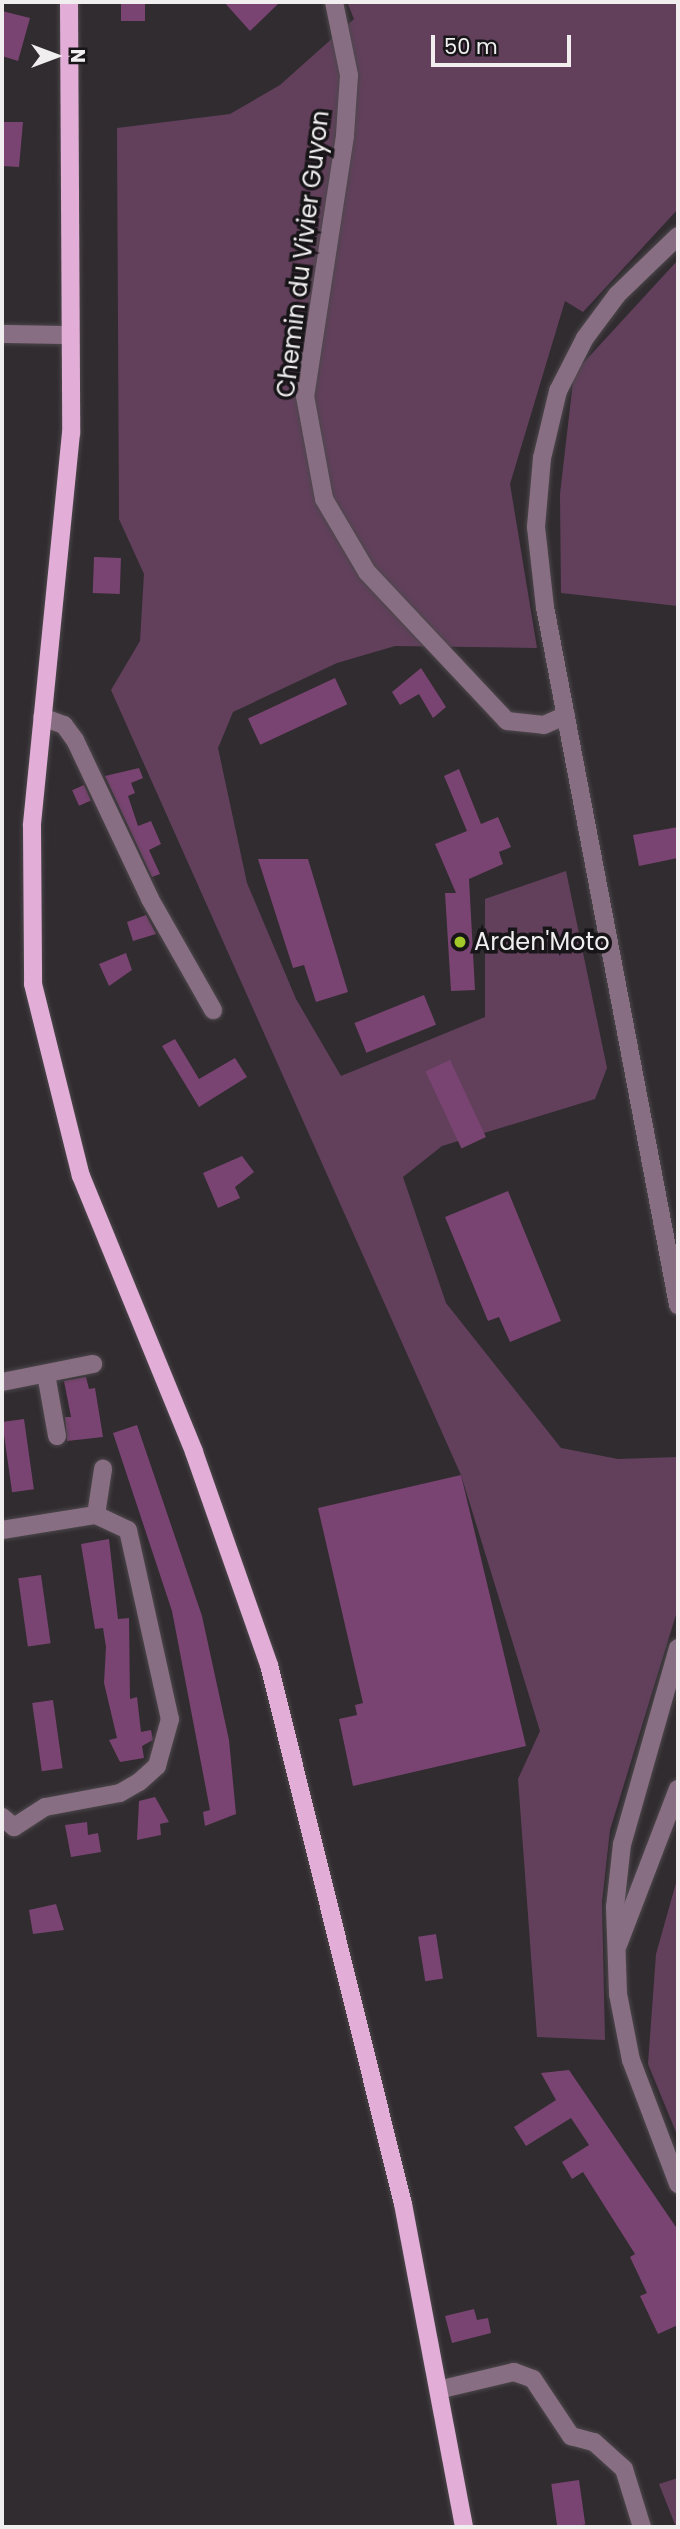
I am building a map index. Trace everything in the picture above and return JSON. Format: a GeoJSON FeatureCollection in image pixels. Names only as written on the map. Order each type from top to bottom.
{"type":"FeatureCollection","features":[{"type":"Feature","properties":{"kind":"main road"},"geometry":{"type":"LineString","coordinates":[[69,2],[71,433],[42,716],[29,927],[43,1044],[81,1176],[194,1452],[269,1665],[442,2389],[464,2527]]}},
{"type":"Feature","properties":{"kind":"street","name":"Chemin du Vivier Guyon"},"geometry":{"type":"LineString","coordinates":[[334,2],[349,75],[345,136],[305,396],[324,499],[367,572],[507,721],[544,725],[566,715]]}},
{"type":"Feature","properties":{"kind":"street"},"geometry":{"type":"LineString","coordinates":[[678,236],[617,295],[585,338],[558,391],[542,458],[536,527],[566,715],[678,1305]]}},
{"type":"Feature","properties":{"kind":"street"},"geometry":{"type":"LineString","coordinates":[[2,334],[69,335]]}},
{"type":"Feature","properties":{"kind":"street"},"geometry":{"type":"LineString","coordinates":[[42,716],[65,725],[75,740],[150,899],[213,1010]]}},
{"type":"Feature","properties":{"kind":"street"},"geometry":{"type":"LineString","coordinates":[[2,1382],[93,1364]]}},
{"type":"Feature","properties":{"kind":"street"},"geometry":{"type":"LineString","coordinates":[[46,1374],[57,1436]]}},
{"type":"Feature","properties":{"kind":"street"},"geometry":{"type":"LineString","coordinates":[[96,1515],[103,1469]]}},
{"type":"Feature","properties":{"kind":"street"},"geometry":{"type":"LineString","coordinates":[[2,1530],[96,1515],[128,1530],[170,1719],[166,1748],[157,1766],[120,1793],[45,1807],[8,1822]]}},
{"type":"Feature","properties":{"kind":"street"},"geometry":{"type":"LineString","coordinates":[[678,1647],[622,1844],[616,1948],[631,2060],[678,2184]]}},
{"type":"Feature","properties":{"kind":"street"},"geometry":{"type":"LineString","coordinates":[[616,1948],[678,1789]]}},
{"type":"Feature","properties":{"kind":"street"},"geometry":{"type":"LineString","coordinates":[[442,2389],[514,2372],[533,2379],[571,2436],[594,2442],[624,2469],[642,2527]]}},
{"type":"Feature","properties":{"kind":"shaded area"},"geometry":{"type":"Polygon","coordinates":[[[347,2],[678,2],[678,209],[583,312],[565,301],[510,484],[537,648],[395,646],[337,663],[233,712],[218,748],[247,883],[296,999],[341,1076],[485,1017],[485,899],[566,871],[607,1068],[595,1099],[442,1146],[403,1177],[446,1303],[561,1448],[618,1459],[678,1457],[678,1608],[610,1830],[602,1902],[605,2040],[537,2037],[518,1779],[540,1731],[461,1475],[111,690],[140,641],[144,574],[119,519],[117,128],[230,114],[280,85],[354,19],[347,2]]]}},
{"type":"Feature","properties":{"kind":"shaded area"},"geometry":{"type":"Polygon","coordinates":[[[678,260],[678,606],[561,593],[560,494],[574,373],[678,260]]]}},
{"type":"Feature","properties":{"kind":"shaded area"},"geometry":{"type":"Polygon","coordinates":[[[678,1876],[678,2137],[648,2064],[656,1954],[678,1876]]]}},
{"type":"Feature","properties":{"kind":"shaded area"},"geometry":{"type":"Polygon","coordinates":[[[678,2478],[678,2527],[676,2527],[659,2484],[678,2478]]]}},
{"type":"Feature","properties":{"kind":"building"},"geometry":{"type":"Polygon","coordinates":[[[121,2],[145,2],[145,21],[121,21],[121,2]]]}},
{"type":"Feature","properties":{"kind":"building"},"geometry":{"type":"Polygon","coordinates":[[[224,2],[280,2],[250,31],[224,2]]]}},
{"type":"Feature","properties":{"kind":"building"},"geometry":{"type":"Polygon","coordinates":[[[2,11],[30,18],[18,61],[2,56],[2,11]]]}},
{"type":"Feature","properties":{"kind":"building"},"geometry":{"type":"Polygon","coordinates":[[[2,122],[23,122],[19,167],[2,166],[2,122]]]}},
{"type":"Feature","properties":{"kind":"building"},"geometry":{"type":"Polygon","coordinates":[[[94,557],[121,558],[120,594],[93,593],[94,557]]]}},
{"type":"Feature","properties":{"kind":"building"},"geometry":{"type":"Polygon","coordinates":[[[421,668],[446,707],[433,718],[419,694],[400,705],[392,692],[421,668]]]}},
{"type":"Feature","properties":{"kind":"building"},"geometry":{"type":"Polygon","coordinates":[[[335,678],[347,704],[260,745],[248,719],[335,678]]]}},
{"type":"Feature","properties":{"kind":"building"},"geometry":{"type":"Polygon","coordinates":[[[139,768],[143,778],[131,783],[135,793],[128,796],[138,826],[151,821],[161,844],[149,850],[160,874],[152,877],[105,776],[139,768]]]}},
{"type":"Feature","properties":{"kind":"building"},"geometry":{"type":"Polygon","coordinates":[[[459,769],[481,824],[498,817],[511,847],[499,852],[503,864],[469,879],[475,990],[451,991],[445,893],[456,893],[435,844],[467,831],[444,776],[459,769]]]}},
{"type":"Feature","properties":{"kind":"building"},"geometry":{"type":"Polygon","coordinates":[[[84,785],[91,801],[79,806],[72,790],[84,785]]]}},
{"type":"Feature","properties":{"kind":"building"},"geometry":{"type":"Polygon","coordinates":[[[678,827],[678,858],[639,866],[633,835],[678,827]]]}},
{"type":"Feature","properties":{"kind":"building"},"geometry":{"type":"Polygon","coordinates":[[[258,859],[308,859],[348,992],[316,1002],[304,965],[293,968],[258,859]]]}},
{"type":"Feature","properties":{"kind":"building"},"geometry":{"type":"Polygon","coordinates":[[[146,915],[156,934],[133,941],[127,922],[146,915]]]}},
{"type":"Feature","properties":{"kind":"building"},"geometry":{"type":"Polygon","coordinates":[[[126,953],[132,970],[109,986],[99,964],[126,953]]]}},
{"type":"Feature","properties":{"kind":"building"},"geometry":{"type":"Polygon","coordinates":[[[424,995],[436,1025],[366,1053],[354,1023],[424,995]]]}},
{"type":"Feature","properties":{"kind":"building"},"geometry":{"type":"Polygon","coordinates":[[[175,1039],[199,1079],[235,1058],[247,1077],[199,1107],[162,1046],[175,1039]]]}},
{"type":"Feature","properties":{"kind":"building"},"geometry":{"type":"Polygon","coordinates":[[[450,1060],[486,1137],[461,1148],[426,1071],[450,1060]]]}},
{"type":"Feature","properties":{"kind":"building"},"geometry":{"type":"Polygon","coordinates":[[[242,1156],[254,1172],[235,1187],[240,1198],[218,1208],[203,1173],[242,1156]]]}},
{"type":"Feature","properties":{"kind":"building"},"geometry":{"type":"Polygon","coordinates":[[[508,1191],[561,1321],[510,1342],[499,1317],[488,1321],[445,1217],[508,1191]]]}},
{"type":"Feature","properties":{"kind":"building"},"geometry":{"type":"Polygon","coordinates":[[[86,1377],[89,1389],[95,1388],[103,1437],[67,1441],[65,1417],[71,1417],[64,1381],[86,1377]]]}},
{"type":"Feature","properties":{"kind":"building"},"geometry":{"type":"Polygon","coordinates":[[[24,1419],[34,1489],[12,1492],[2,1422],[24,1419]]]}},
{"type":"Feature","properties":{"kind":"building"},"geometry":{"type":"Polygon","coordinates":[[[137,1425],[202,1616],[229,1740],[236,1814],[205,1826],[203,1812],[210,1810],[172,1611],[113,1433],[137,1425]]]}},
{"type":"Feature","properties":{"kind":"building"},"geometry":{"type":"Polygon","coordinates":[[[461,1475],[526,1746],[353,1786],[339,1719],[357,1715],[355,1705],[363,1703],[318,1508],[461,1475]]]}},
{"type":"Feature","properties":{"kind":"building"},"geometry":{"type":"Polygon","coordinates":[[[109,1539],[118,1619],[129,1618],[130,1699],[137,1697],[141,1732],[151,1730],[153,1740],[142,1746],[144,1758],[120,1762],[109,1740],[117,1738],[104,1683],[106,1647],[103,1628],[95,1629],[81,1544],[109,1539]]]}},
{"type":"Feature","properties":{"kind":"building"},"geometry":{"type":"Polygon","coordinates":[[[41,1575],[51,1643],[28,1647],[18,1578],[41,1575]]]}},
{"type":"Feature","properties":{"kind":"building"},"geometry":{"type":"Polygon","coordinates":[[[53,1700],[63,1768],[42,1771],[32,1703],[53,1700]]]}},
{"type":"Feature","properties":{"kind":"building"},"geometry":{"type":"Polygon","coordinates":[[[155,1797],[169,1822],[160,1824],[161,1835],[137,1840],[139,1801],[155,1797]]]}},
{"type":"Feature","properties":{"kind":"building"},"geometry":{"type":"Polygon","coordinates":[[[87,1822],[88,1835],[98,1833],[101,1852],[71,1857],[65,1825],[87,1822]]]}},
{"type":"Feature","properties":{"kind":"building"},"geometry":{"type":"Polygon","coordinates":[[[56,1904],[64,1930],[33,1934],[29,1910],[56,1904]]]}},
{"type":"Feature","properties":{"kind":"building"},"geometry":{"type":"Polygon","coordinates":[[[436,1934],[443,1978],[425,1981],[418,1937],[436,1934]]]}},
{"type":"Feature","properties":{"kind":"building"},"geometry":{"type":"Polygon","coordinates":[[[569,2070],[678,2230],[678,2325],[658,2334],[640,2296],[647,2293],[630,2257],[635,2254],[583,2172],[572,2179],[562,2162],[589,2145],[571,2118],[526,2146],[514,2127],[556,2100],[541,2073],[569,2070]]]}},
{"type":"Feature","properties":{"kind":"building"},"geometry":{"type":"Polygon","coordinates":[[[474,2309],[477,2320],[488,2318],[491,2333],[452,2343],[445,2316],[474,2309]]]}},
{"type":"Feature","properties":{"kind":"building"},"geometry":{"type":"Polygon","coordinates":[[[579,2480],[585,2525],[557,2527],[551,2484],[579,2480]]]}},
{"type":"Feature","properties":{"kind":"place","name":"Arden'Moto"},"geometry":{"type":"Point","coordinates":[460,942]}}]}
